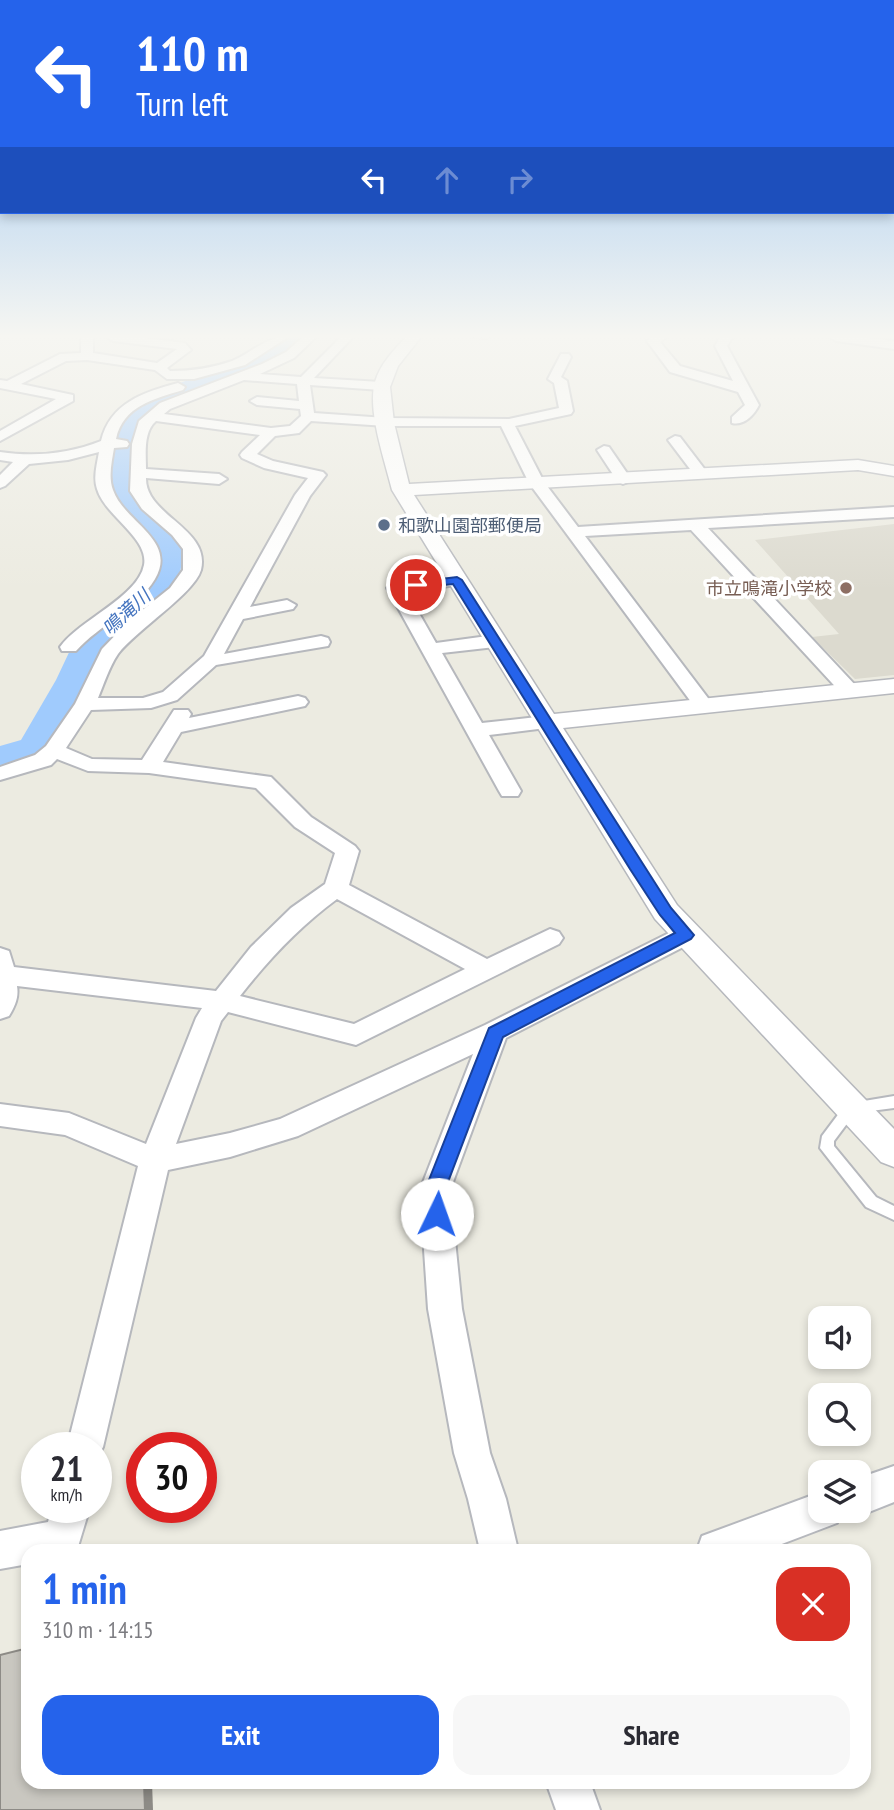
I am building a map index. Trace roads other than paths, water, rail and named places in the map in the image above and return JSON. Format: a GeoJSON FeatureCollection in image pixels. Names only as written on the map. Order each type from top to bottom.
{"type":"FeatureCollection","features":[{"type":"Feature","properties":{"kind":"street"},"geometry":{"type":"LineString","coordinates":[[0,438],[28,421]]}},
{"type":"Feature","properties":{"kind":"street"},"geometry":{"type":"LineString","coordinates":[[69,647],[88,628],[137,589],[147,578],[153,565],[153,555],[146,541],[119,513],[103,487],[110,426],[114,421]]}},
{"type":"Feature","properties":{"kind":"street"},"geometry":{"type":"LineString","coordinates":[[0,774],[43,760],[54,750],[85,704],[109,653],[136,624],[176,592],[191,570],[191,549],[178,532],[148,506],[138,491],[139,472],[135,444],[147,421]]}},
{"type":"Feature","properties":{"kind":"street"},"geometry":{"type":"LineString","coordinates":[[193,421],[271,432],[294,430],[300,421]]}},
{"type":"Feature","properties":{"kind":"street"},"geometry":{"type":"LineString","coordinates":[[382,421],[508,424],[519,421]]}},
{"type":"Feature","properties":{"kind":"street"},"geometry":{"type":"LineString","coordinates":[[386,422],[401,490],[666,912],[894,1153]]}},
{"type":"Feature","properties":{"kind":"street"},"geometry":{"type":"LineString","coordinates":[[508,424],[537,483],[704,706]]}},
{"type":"Feature","properties":{"kind":"street"},"geometry":{"type":"LineString","coordinates":[[85,704],[144,704],[170,696],[212,659],[303,495],[318,475],[269,465],[247,455],[271,432]]}},
{"type":"Feature","properties":{"kind":"street"},"geometry":{"type":"LineString","coordinates":[[675,440],[701,474]]}},
{"type":"Feature","properties":{"kind":"street"},"geometry":{"type":"LineString","coordinates":[[0,456],[38,461],[93,450],[110,443],[135,444]]}},
{"type":"Feature","properties":{"kind":"street"},"geometry":{"type":"LineString","coordinates":[[604,450],[623,478]]}},
{"type":"Feature","properties":{"kind":"street"},"geometry":{"type":"LineString","coordinates":[[0,483],[23,461]]}},
{"type":"Feature","properties":{"kind":"street"},"geometry":{"type":"LineString","coordinates":[[401,490],[858,465],[894,471]]}},
{"type":"Feature","properties":{"kind":"street"},"geometry":{"type":"LineString","coordinates":[[139,472],[219,480]]}},
{"type":"Feature","properties":{"kind":"street"},"geometry":{"type":"LineString","coordinates":[[575,532],[894,512]]}},
{"type":"Feature","properties":{"kind":"street"},"geometry":{"type":"LineString","coordinates":[[696,525],[850,691]]}},
{"type":"Feature","properties":{"kind":"street"},"geometry":{"type":"LineString","coordinates":[[457,580],[397,587],[510,792]]}},
{"type":"Feature","properties":{"kind":"street"},"geometry":{"type":"LineString","coordinates":[[236,615],[287,605]]}},
{"type":"Feature","properties":{"kind":"street"},"geometry":{"type":"LineString","coordinates":[[430,649],[495,641]]}},
{"type":"Feature","properties":{"kind":"street"},"geometry":{"type":"LineString","coordinates":[[212,659],[224,660],[321,642]]}},
{"type":"Feature","properties":{"kind":"street"},"geometry":{"type":"LineString","coordinates":[[476,730],[894,686]]}},
{"type":"Feature","properties":{"kind":"street"},"geometry":{"type":"LineString","coordinates":[[149,767],[181,714],[170,696]]}},
{"type":"Feature","properties":{"kind":"street"},"geometry":{"type":"LineString","coordinates":[[173,727],[298,702]]}},
{"type":"Feature","properties":{"kind":"street"},"geometry":{"type":"LineString","coordinates":[[54,750],[88,765],[149,767],[263,782],[303,821],[347,851],[336,888],[290,923],[260,953],[209,1018],[155,1160],[89,1432]]}},
{"type":"Feature","properties":{"kind":"street"},"geometry":{"type":"LineString","coordinates":[[336,888],[485,969]]}},
{"type":"Feature","properties":{"kind":"street"},"geometry":{"type":"LineString","coordinates":[[0,1115],[69,1124],[155,1160],[230,1145],[288,1128],[495,1032],[686,935]]}},
{"type":"Feature","properties":{"kind":"street"},"geometry":{"type":"LineString","coordinates":[[0,1009],[5,995],[2,966],[221,1001],[356,1035],[550,938]]}},
{"type":"Feature","properties":{"kind":"street"},"geometry":{"type":"LineString","coordinates":[[495,1032],[435,1190],[445,1309],[472,1453],[498,1544]]}},
{"type":"Feature","properties":{"kind":"street"},"geometry":{"type":"LineString","coordinates":[[871,1493],[894,1484]]}},
{"type":"Feature","properties":{"kind":"street"},"geometry":{"type":"LineString","coordinates":[[732,1544],[808,1516]]}},
{"type":"Feature","properties":{"kind":"street"},"geometry":{"type":"LineString","coordinates":[[34,1544],[63,1539],[67,1523]]}},
{"type":"Feature","properties":{"kind":"street"},"geometry":{"type":"LineString","coordinates":[[0,1550],[21,1546]]}},
{"type":"Feature","properties":{"kind":"street"},"geometry":{"type":"LineString","coordinates":[[570,1789],[578,1810]]}},
{"type":"Feature","properties":{"kind":"lane"},"geometry":{"type":"LineString","coordinates":[[894,1102],[852,1108],[827,1140],[827,1148],[872,1202],[894,1213]]}},
{"type":"Feature","properties":{"kind":"waterway","name":"鳴滝川"},"geometry":{"type":"LineString","coordinates":[[0,759],[36,748],[75,680],[91,644],[162,578],[169,546],[133,509],[124,490],[122,445],[129,421]]}},
{"type":"Feature","properties":{"kind":"place","name":"和歌山園部郵便局"},"geometry":{"type":"Point","coordinates":[384,525]}},
{"type":"Feature","properties":{"kind":"place","name":"市立鳴滝小学校"},"geometry":{"type":"Point","coordinates":[846,588]}}]}
